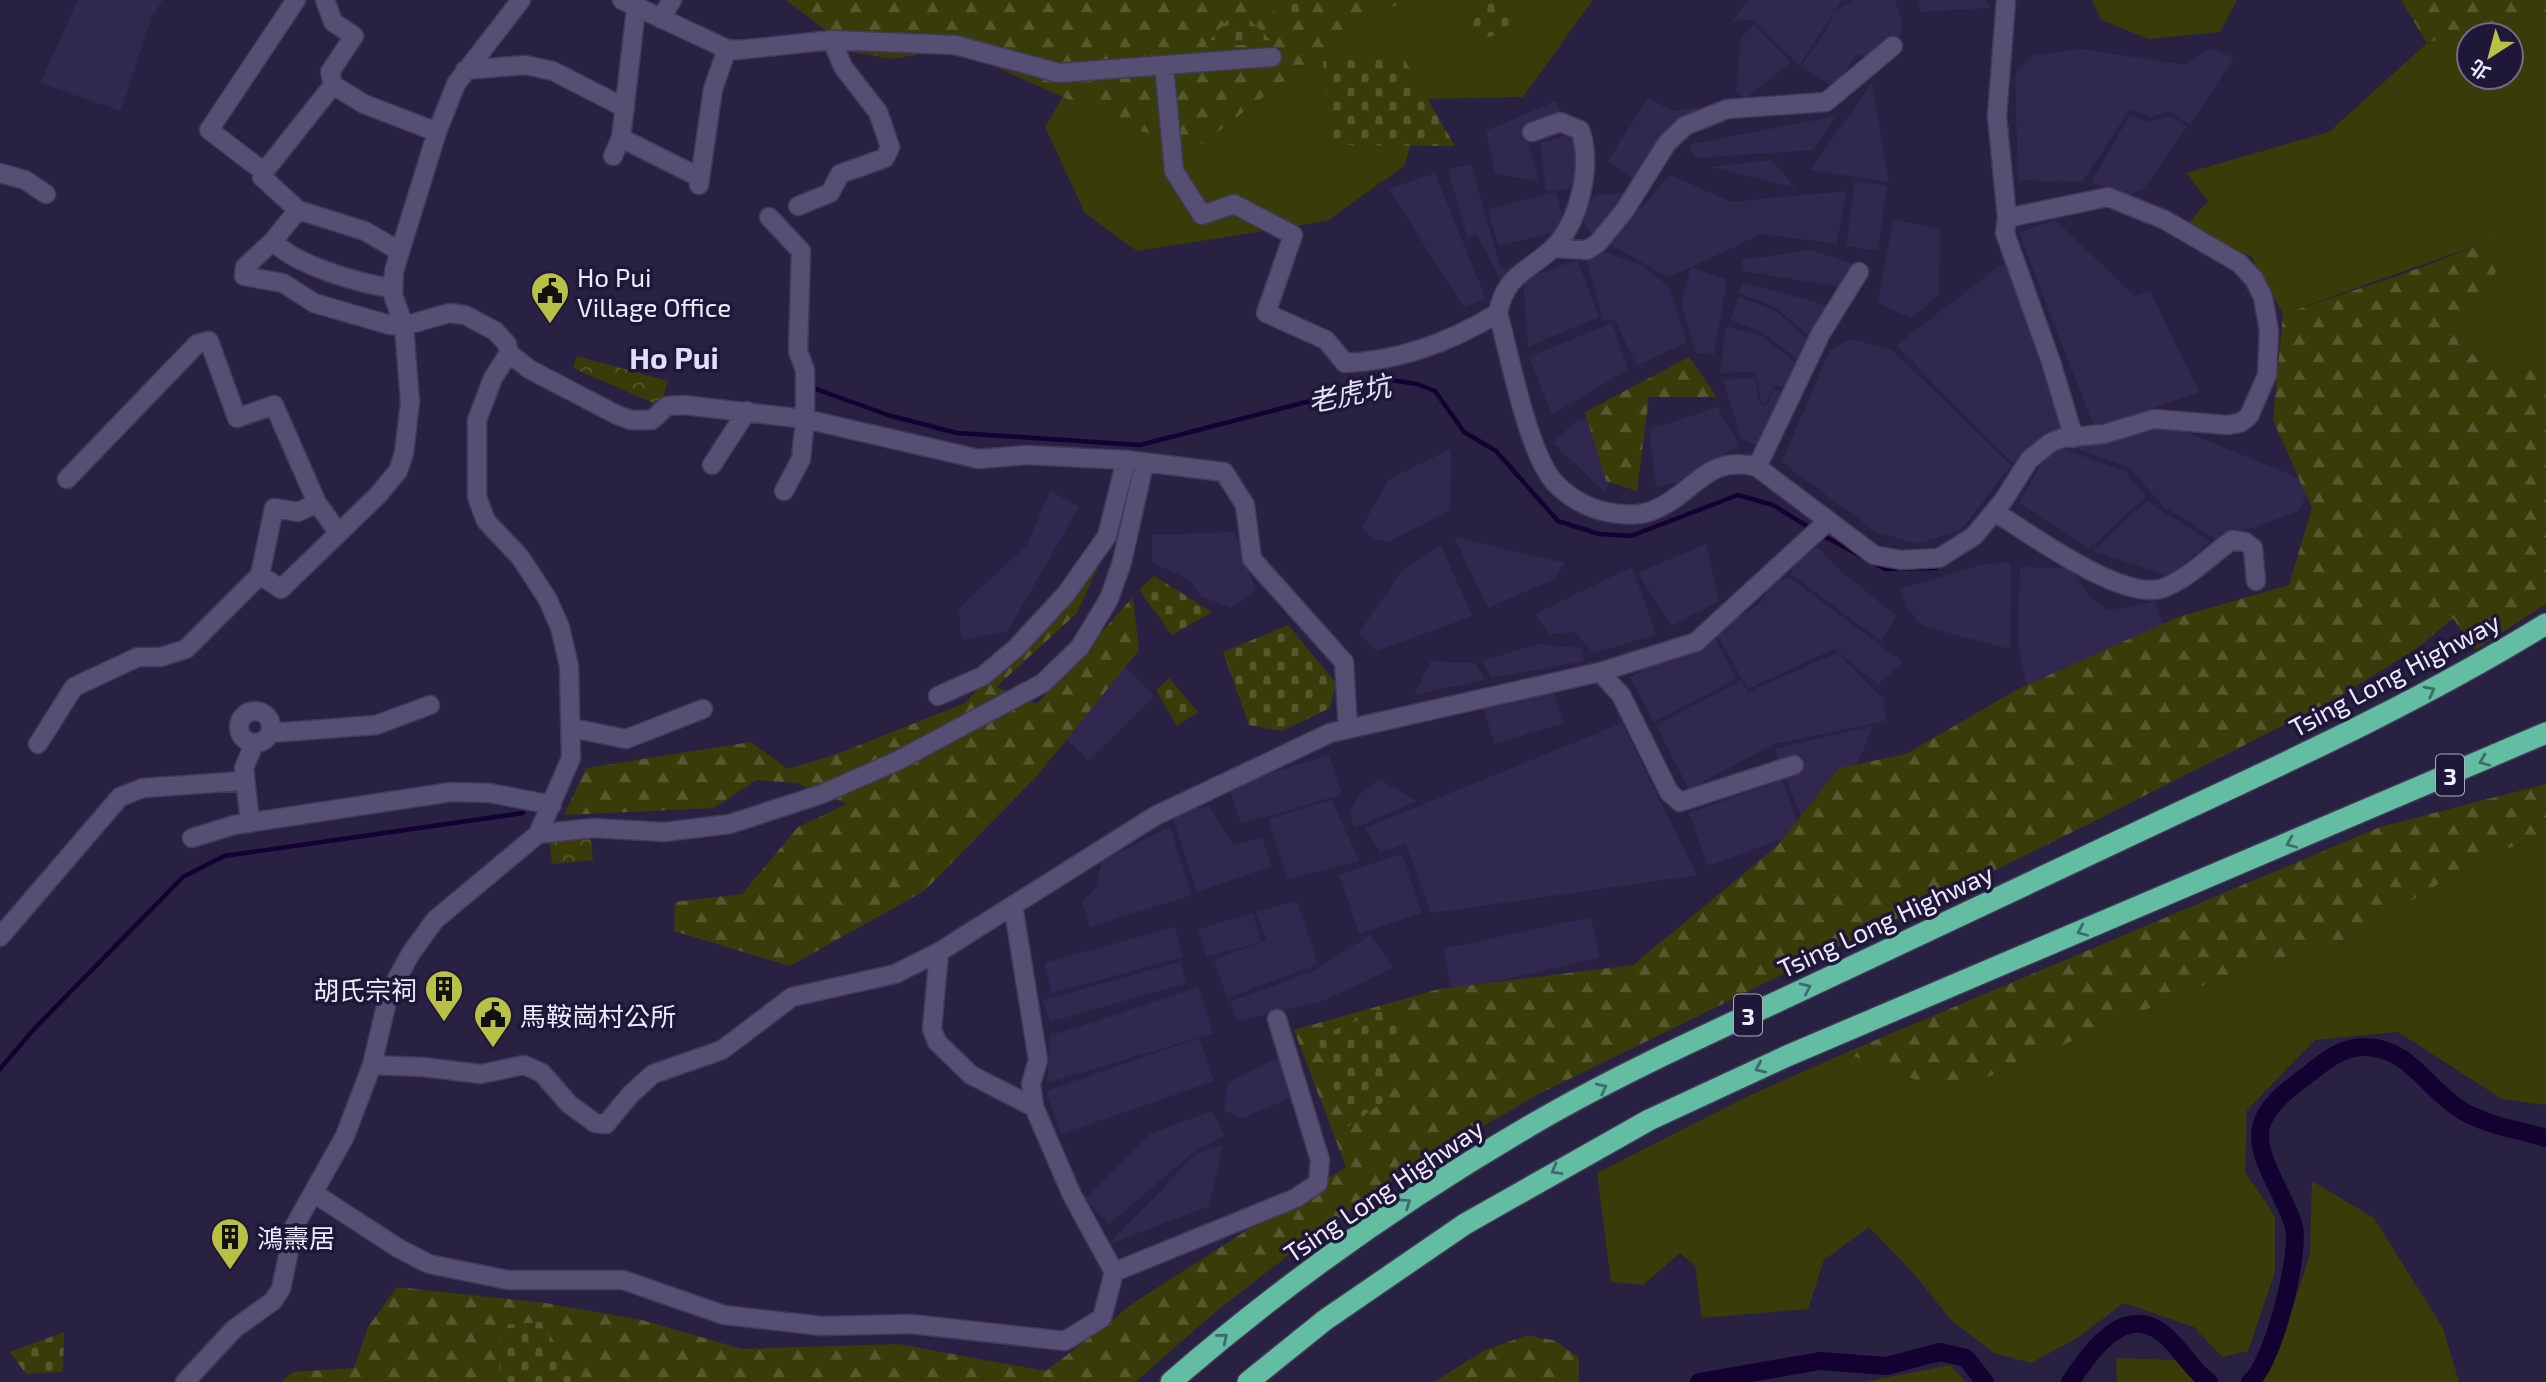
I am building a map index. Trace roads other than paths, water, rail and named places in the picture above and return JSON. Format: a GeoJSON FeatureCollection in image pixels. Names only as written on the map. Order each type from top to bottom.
{"type":"FeatureCollection","features":[{"type":"Feature","properties":{"kind":"highway","name":"Tsing Long Highway"},"geometry":{"type":"LineString","coordinates":[[1171,1382],[1220,1340],[1327,1257],[1430,1187],[1553,1112],[1712,1032],[2318,748],[2447,682],[2546,624]]}},
{"type":"Feature","properties":{"kind":"highway","name":"3"},"geometry":{"type":"LineString","coordinates":[[1248,1382],[1325,1320],[1455,1231],[1570,1162],[1649,1120],[1787,1056],[2546,733]]}},
{"type":"Feature","properties":{"kind":"street"},"geometry":{"type":"LineString","coordinates":[[264,172],[209,131],[296,0]]}},
{"type":"Feature","properties":{"kind":"street"},"geometry":{"type":"LineString","coordinates":[[325,0],[333,22],[354,36],[330,72],[333,85],[364,104],[437,132]]}},
{"type":"Feature","properties":{"kind":"street"},"geometry":{"type":"LineString","coordinates":[[260,575],[281,589],[392,481],[404,453],[410,402],[404,326],[393,288],[400,251],[437,132],[465,70],[521,0]]}},
{"type":"Feature","properties":{"kind":"street"},"geometry":{"type":"LineString","coordinates":[[661,19],[672,0]]}},
{"type":"Feature","properties":{"kind":"street"},"geometry":{"type":"LineString","coordinates":[[2006,0],[1997,116],[2007,218],[2005,233],[2051,362],[2074,438]]}},
{"type":"Feature","properties":{"kind":"street"},"geometry":{"type":"LineString","coordinates":[[613,156],[621,138],[625,108],[629,4],[727,49],[832,40],[954,45],[1059,73],[1272,57]]}},
{"type":"Feature","properties":{"kind":"street"},"geometry":{"type":"LineString","coordinates":[[798,206],[830,193],[840,174],[885,158],[890,147],[877,112],[843,67],[832,40]]}},
{"type":"Feature","properties":{"kind":"street"},"geometry":{"type":"LineString","coordinates":[[1553,248],[1587,250],[1598,243],[1625,209],[1667,144],[1685,125],[1727,108],[1826,102],[1892,46]]}},
{"type":"Feature","properties":{"kind":"street"},"geometry":{"type":"LineString","coordinates":[[621,138],[699,181],[713,89],[727,49]]}},
{"type":"Feature","properties":{"kind":"street"},"geometry":{"type":"LineString","coordinates":[[465,70],[524,65],[553,71],[625,108]]}},
{"type":"Feature","properties":{"kind":"street"},"geometry":{"type":"LineString","coordinates":[[1164,65],[1174,171],[1202,215],[1234,204],[1293,235],[1266,313],[1326,340],[1345,363],[1413,352],[1474,328],[1498,313]]}},
{"type":"Feature","properties":{"kind":"street"},"geometry":{"type":"LineString","coordinates":[[333,85],[262,177],[298,210],[365,231],[400,251]]}},
{"type":"Feature","properties":{"kind":"street"},"geometry":{"type":"LineString","coordinates":[[1532,132],[1560,122],[1574,125],[1582,136],[1587,160],[1584,182],[1572,218],[1553,248],[1513,278],[1502,295],[1498,313],[1534,445],[1555,483],[1588,508],[1621,515],[1654,510],[1720,465],[1740,462],[1757,467],[1825,523],[1874,555],[1901,560],[1939,558],[1974,536],[1995,512],[2029,460],[2050,443],[2104,434],[2154,419],[2222,425],[2243,422],[2253,410],[2267,375],[2269,344],[2266,307],[2254,279],[2233,259],[2165,220],[2116,198],[2094,198],[2007,218]]}},
{"type":"Feature","properties":{"kind":"street"},"geometry":{"type":"LineString","coordinates":[[0,173],[25,180],[46,194]]}},
{"type":"Feature","properties":{"kind":"street"},"geometry":{"type":"LineString","coordinates":[[298,210],[273,241],[244,267],[244,276],[283,283],[314,303],[390,325],[404,326],[426,318],[458,313],[495,331],[507,344],[509,353],[529,369],[631,420],[652,420],[667,406],[675,404],[805,419],[979,459],[1026,455],[1135,462],[1224,472],[1245,505],[1252,559],[1344,662],[1348,729]]}},
{"type":"Feature","properties":{"kind":"street"},"geometry":{"type":"LineString","coordinates":[[769,217],[801,251],[798,351],[805,370],[805,419],[801,459],[783,491]]}},
{"type":"Feature","properties":{"kind":"street"},"geometry":{"type":"LineString","coordinates":[[273,241],[286,254],[370,286],[393,288]]}},
{"type":"Feature","properties":{"kind":"street"},"geometry":{"type":"LineString","coordinates":[[1757,467],[1821,333],[1859,272]]}},
{"type":"Feature","properties":{"kind":"street"},"geometry":{"type":"LineString","coordinates":[[67,479],[197,344],[209,341],[237,418],[274,405],[317,503],[338,531]]}},
{"type":"Feature","properties":{"kind":"street"},"geometry":{"type":"LineString","coordinates":[[185,1382],[233,1329],[273,1301],[281,1289],[294,1227],[315,1194],[345,1136],[372,1066],[389,993],[421,937],[445,911],[538,834],[571,758],[568,655],[556,616],[520,557],[486,522],[477,497],[477,421],[494,378],[509,353]]}},
{"type":"Feature","properties":{"kind":"street"},"geometry":{"type":"LineString","coordinates":[[712,465],[747,411]]}},
{"type":"Feature","properties":{"kind":"street"},"geometry":{"type":"LineString","coordinates":[[938,696],[983,676],[1017,647],[1066,594],[1107,536],[1135,462]]}},
{"type":"Feature","properties":{"kind":"street"},"geometry":{"type":"LineString","coordinates":[[538,834],[593,828],[664,832],[730,824],[822,794],[855,780],[1043,683],[1080,647],[1109,599],[1122,562],[1135,462]]}},
{"type":"Feature","properties":{"kind":"street"},"geometry":{"type":"LineString","coordinates":[[38,744],[74,687],[138,657],[161,657],[186,649],[260,575],[274,508],[298,512],[317,503]]}},
{"type":"Feature","properties":{"kind":"street"},"geometry":{"type":"LineString","coordinates":[[1995,512],[2102,577],[2126,586],[2159,589],[2174,583],[2232,540],[2245,542],[2253,548],[2256,582]]}},
{"type":"Feature","properties":{"kind":"street"},"geometry":{"type":"LineString","coordinates":[[372,1066],[423,1066],[481,1074],[524,1065],[542,1073],[569,1104],[603,1125],[609,1122],[630,1095],[653,1074],[722,1050],[792,997],[886,977],[939,952],[1155,816],[1330,733],[1600,672],[1696,642],[1825,523]]}},
{"type":"Feature","properties":{"kind":"street"},"geometry":{"type":"LineString","coordinates":[[1600,672],[1621,695],[1669,793],[1680,802],[1794,765]]}},
{"type":"Feature","properties":{"kind":"street"},"geometry":{"type":"LineString","coordinates":[[271,733],[376,725],[430,705]]}},
{"type":"Feature","properties":{"kind":"street"},"geometry":{"type":"LineString","coordinates":[[572,728],[626,739],[703,709]]}},
{"type":"Feature","properties":{"kind":"street"},"geometry":{"type":"LineString","coordinates":[[256,711],[265,714],[271,723],[271,733],[264,741],[254,744],[245,740],[239,732],[239,722],[246,714],[256,711]]}},
{"type":"Feature","properties":{"kind":"street"},"geometry":{"type":"LineString","coordinates":[[250,823],[243,781],[244,768],[254,744]]}},
{"type":"Feature","properties":{"kind":"street"},"geometry":{"type":"LineString","coordinates":[[0,937],[120,797],[143,788],[243,781]]}},
{"type":"Feature","properties":{"kind":"street"},"geometry":{"type":"LineString","coordinates":[[192,838],[250,823],[451,792],[490,793],[552,805]]}},
{"type":"Feature","properties":{"kind":"street"},"geometry":{"type":"LineString","coordinates":[[315,1194],[398,1248],[429,1264],[508,1280],[624,1280],[724,1315],[822,1326],[911,1324],[1065,1341],[1102,1318],[1114,1272],[1072,1195],[1034,1107],[1031,1084],[1038,1060],[1013,905]]}},
{"type":"Feature","properties":{"kind":"street"},"geometry":{"type":"LineString","coordinates":[[939,952],[932,1030],[937,1042],[971,1075],[1034,1107]]}},
{"type":"Feature","properties":{"kind":"street"},"geometry":{"type":"LineString","coordinates":[[1114,1272],[1296,1198],[1318,1183],[1320,1160],[1278,1019]]}},
{"type":"Feature","properties":{"kind":"waterway","name":"老虎坑"},"geometry":{"type":"LineString","coordinates":[[813,388],[888,415],[957,433],[1140,445],[1391,380],[1417,384],[1435,391],[1464,432],[1496,451],[1558,521],[1599,534],[1631,536],[1738,495],[1773,505],[1813,530]]}},
{"type":"Feature","properties":{"kind":"waterway","name":"老虎坑"},"geometry":{"type":"LineString","coordinates":[[1820,534],[1865,558]]}},
{"type":"Feature","properties":{"kind":"waterway","name":"老虎坑"},"geometry":{"type":"LineString","coordinates":[[1872,562],[1885,569],[1936,568]]}},
{"type":"Feature","properties":{"kind":"waterway"},"geometry":{"type":"LineString","coordinates":[[0,1069],[35,1028],[183,877],[224,856],[523,813]]}},
{"type":"Feature","properties":{"kind":"waterway"},"geometry":{"type":"LineString","coordinates":[[2250,1382],[2259,1371],[2276,1333],[2293,1261],[2294,1227],[2267,1164],[2260,1139],[2261,1127],[2268,1111],[2288,1090],[2322,1063],[2343,1051],[2358,1047],[2381,1049],[2406,1062],[2449,1101],[2470,1115],[2546,1138]]}},
{"type":"Feature","properties":{"kind":"waterway"},"geometry":{"type":"LineString","coordinates":[[2070,1382],[2099,1344],[2124,1326],[2138,1324],[2153,1327],[2168,1338],[2209,1382]]}},
{"type":"Feature","properties":{"kind":"waterway"},"geometry":{"type":"LineString","coordinates":[[1699,1382],[1820,1361],[1886,1366],[1940,1352],[1966,1358],[1985,1382]]}},
{"type":"Feature","properties":{"kind":"place","name":"Ho Pui Village Office"},"geometry":{"type":"Point","coordinates":[550,325]}},
{"type":"Feature","properties":{"kind":"place","name":"胡氏宗祠"},"geometry":{"type":"Point","coordinates":[444,1023]}},
{"type":"Feature","properties":{"kind":"place","name":"馬鞍崗村公所"},"geometry":{"type":"Point","coordinates":[493,1049]}},
{"type":"Feature","properties":{"kind":"place","name":"鴻燾居"},"geometry":{"type":"Point","coordinates":[230,1271]}},
{"type":"Feature","properties":{"kind":"district","name":"Ho Pui"},"geometry":{"type":"Point","coordinates":[674,357]}}]}
